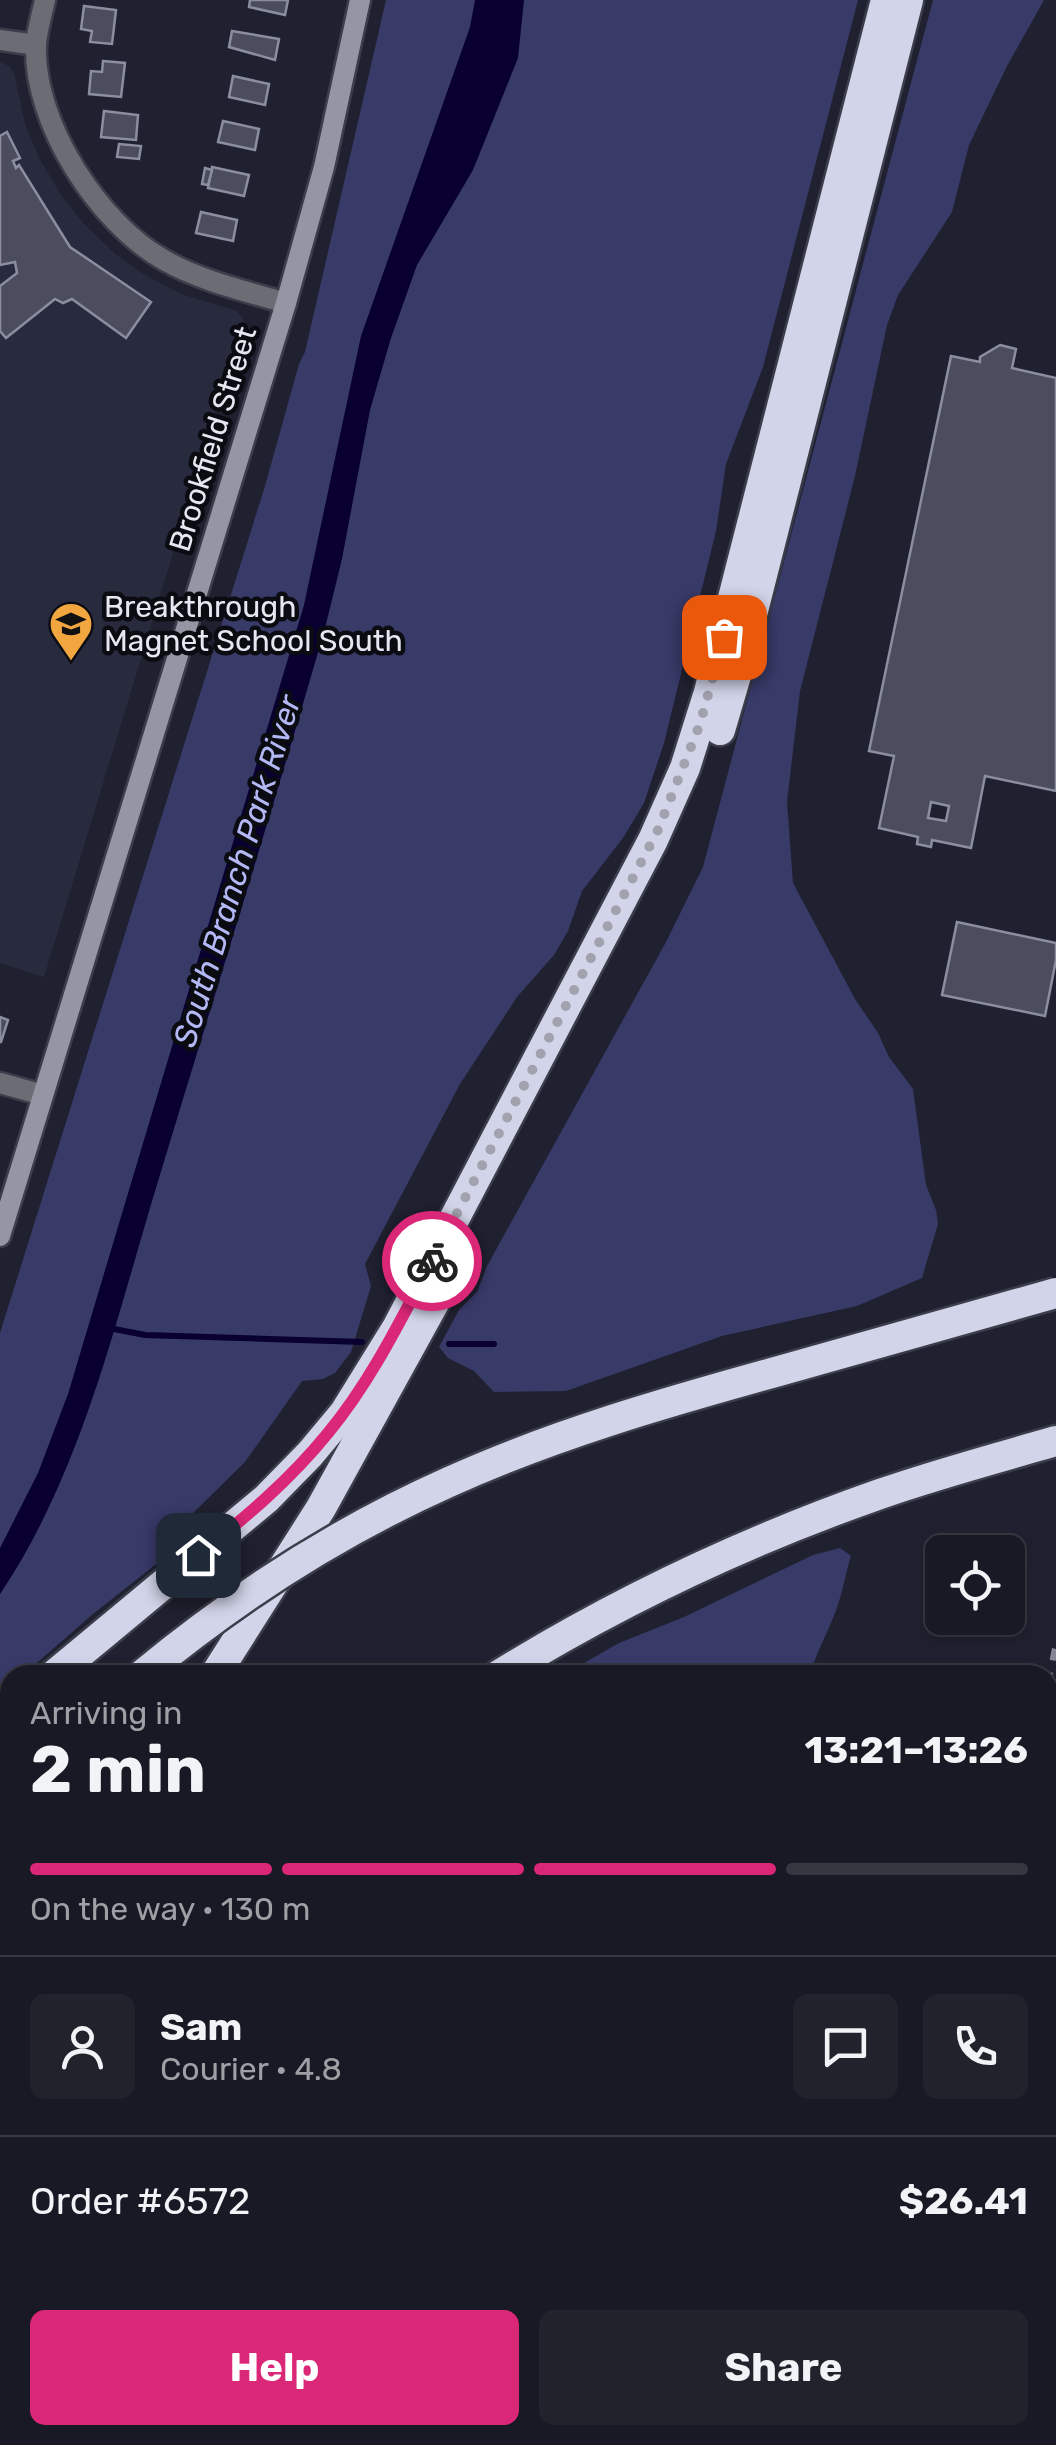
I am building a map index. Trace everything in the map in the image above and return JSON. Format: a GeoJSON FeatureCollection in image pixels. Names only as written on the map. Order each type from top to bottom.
{"type":"FeatureCollection","features":[{"type":"Feature","properties":{"kind":"highway"},"geometry":{"type":"LineString","coordinates":[[66,1665],[266,1498],[310,1454],[350,1404],[390,1340],[658,830],[685,768],[710,692],[886,0]]}},
{"type":"Feature","properties":{"kind":"highway"},"geometry":{"type":"LineString","coordinates":[[221,1665],[303,1538],[392,1381],[692,805],[740,662],[908,0]]}},
{"type":"Feature","properties":{"kind":"highway"},"geometry":{"type":"LineString","coordinates":[[155,1665],[230,1608],[328,1546],[406,1502],[495,1462],[638,1411],[1056,1294]]}},
{"type":"Feature","properties":{"kind":"highway"},"geometry":{"type":"LineString","coordinates":[[516,1665],[623,1604],[786,1529],[908,1484],[1056,1441]]}},
{"type":"Feature","properties":{"kind":"street"},"geometry":{"type":"LineString","coordinates":[[45,0],[36,46],[52,122],[73,168],[100,204],[129,236],[162,260],[196,276],[286,303]]}},
{"type":"Feature","properties":{"kind":"street","name":"Brookfield Street"},"geometry":{"type":"LineString","coordinates":[[0,1236],[286,303],[324,167],[360,0]]}},
{"type":"Feature","properties":{"kind":"street"},"geometry":{"type":"LineString","coordinates":[[0,40],[36,46]]}},
{"type":"Feature","properties":{"kind":"street"},"geometry":{"type":"LineString","coordinates":[[0,1083],[43,1095]]}},
{"type":"Feature","properties":{"kind":"shaded area"},"geometry":{"type":"Polygon","coordinates":[[[386,0],[858,0],[763,367],[726,464],[716,531],[664,743],[644,803],[582,891],[568,931],[554,955],[517,997],[460,1084],[365,1264],[371,1286],[351,1352],[335,1373],[323,1379],[302,1381],[245,1462],[191,1515],[208,1523],[34,1665],[0,1665],[0,1333],[305,352],[386,0]]]}},
{"type":"Feature","properties":{"kind":"shaded area"},"geometry":{"type":"Polygon","coordinates":[[[933,0],[1044,0],[969,145],[952,212],[898,295],[887,325],[855,476],[800,691],[787,802],[793,883],[855,999],[913,1089],[926,1185],[938,1224],[922,1278],[857,1306],[722,1336],[566,1391],[494,1392],[474,1371],[448,1358],[439,1347],[459,1310],[477,1292],[487,1266],[666,942],[703,867],[933,0]]]}},
{"type":"Feature","properties":{"kind":"shaded area","name":"Breakthrough Magnet School South"},"geometry":{"type":"Polygon","coordinates":[[[0,62],[14,73],[25,124],[39,158],[84,224],[115,254],[145,275],[184,295],[237,311],[244,320],[44,977],[0,963],[0,62]]]}},
{"type":"Feature","properties":{"kind":"shaded area"},"geometry":{"type":"Polygon","coordinates":[[[840,1548],[851,1556],[837,1606],[813,1665],[580,1665],[619,1643],[684,1617],[813,1555],[840,1548]]]}},
{"type":"Feature","properties":{"kind":"water","name":"South Branch Park River"},"geometry":{"type":"Polygon","coordinates":[[[475,0],[524,0],[518,58],[473,170],[417,265],[391,338],[370,410],[324,632],[112,1339],[54,1497],[0,1594],[0,1548],[38,1473],[68,1394],[304,605],[361,336],[470,27],[475,0]]]}},
{"type":"Feature","properties":{"kind":"building"},"geometry":{"type":"Polygon","coordinates":[[[250,0],[288,0],[285,15],[249,7],[250,0]]]}},
{"type":"Feature","properties":{"kind":"building"},"geometry":{"type":"Polygon","coordinates":[[[84,6],[116,10],[112,44],[90,42],[92,31],[81,29],[84,6]]]}},
{"type":"Feature","properties":{"kind":"building"},"geometry":{"type":"Polygon","coordinates":[[[232,31],[279,39],[275,60],[229,47],[232,31]]]}},
{"type":"Feature","properties":{"kind":"building"},"geometry":{"type":"Polygon","coordinates":[[[103,61],[125,63],[121,97],[89,94],[91,71],[102,72],[103,61]]]}},
{"type":"Feature","properties":{"kind":"building"},"geometry":{"type":"Polygon","coordinates":[[[233,76],[269,84],[265,105],[229,97],[233,76]]]}},
{"type":"Feature","properties":{"kind":"building"},"geometry":{"type":"Polygon","coordinates":[[[104,111],[138,115],[136,140],[101,137],[104,111]]]}},
{"type":"Feature","properties":{"kind":"building"},"geometry":{"type":"Polygon","coordinates":[[[223,121],[259,129],[255,150],[218,142],[223,121]]]}},
{"type":"Feature","properties":{"kind":"building"},"geometry":{"type":"Polygon","coordinates":[[[7,132],[20,158],[13,161],[16,168],[19,165],[70,247],[151,302],[126,338],[72,299],[63,303],[55,299],[6,338],[0,331],[0,286],[17,273],[15,262],[0,265],[0,136],[7,132]]]}},
{"type":"Feature","properties":{"kind":"building"},"geometry":{"type":"Polygon","coordinates":[[[119,144],[141,146],[139,159],[117,157],[119,144]]]}},
{"type":"Feature","properties":{"kind":"building"},"geometry":{"type":"Polygon","coordinates":[[[212,167],[249,175],[244,196],[208,188],[212,167]]]}},
{"type":"Feature","properties":{"kind":"building"},"geometry":{"type":"Polygon","coordinates":[[[205,168],[212,170],[208,185],[202,184],[205,168]]]}},
{"type":"Feature","properties":{"kind":"building"},"geometry":{"type":"Polygon","coordinates":[[[201,212],[237,220],[233,241],[196,233],[201,212]]]}},
{"type":"Feature","properties":{"kind":"building"},"geometry":{"type":"Polygon","coordinates":[[[1000,345],[1016,349],[1012,368],[1056,378],[1056,791],[985,776],[971,848],[932,840],[931,847],[917,844],[918,837],[879,828],[894,756],[869,751],[951,356],[980,362],[980,357],[1000,345]],[[931,802],[928,818],[946,821],[949,806],[931,802]]]}},
{"type":"Feature","properties":{"kind":"building"},"geometry":{"type":"Polygon","coordinates":[[[957,922],[1056,943],[1045,1016],[942,995],[957,922]]]}},
{"type":"Feature","properties":{"kind":"building"},"geometry":{"type":"Polygon","coordinates":[[[0,1017],[8,1020],[1,1042],[0,1042],[0,1017]]]}},
{"type":"Feature","properties":{"kind":"waterway"},"geometry":{"type":"LineString","coordinates":[[109,1328],[145,1335],[362,1342]]}},
{"type":"Feature","properties":{"kind":"waterway"},"geometry":{"type":"LineString","coordinates":[[449,1344],[494,1344]]}},
{"type":"Feature","properties":{"kind":"railway"},"geometry":{"type":"LineString","coordinates":[[1052,1665],[1056,1643]]}},
{"type":"Feature","properties":{"kind":"way so far"},"geometry":{"type":"LineString","coordinates":[[432,1261],[658,830],[700,724],[724,637]]}},
{"type":"Feature","properties":{"kind":"place","name":"Breakthrough Magnet School South"},"geometry":{"type":"Point","coordinates":[71,662]}},
{"type":"Feature","properties":{"kind":"route"},"geometry":{"type":"LineString","coordinates":[[198,1555],[288,1478],[327,1435],[378,1362],[432,1261]]}}]}
